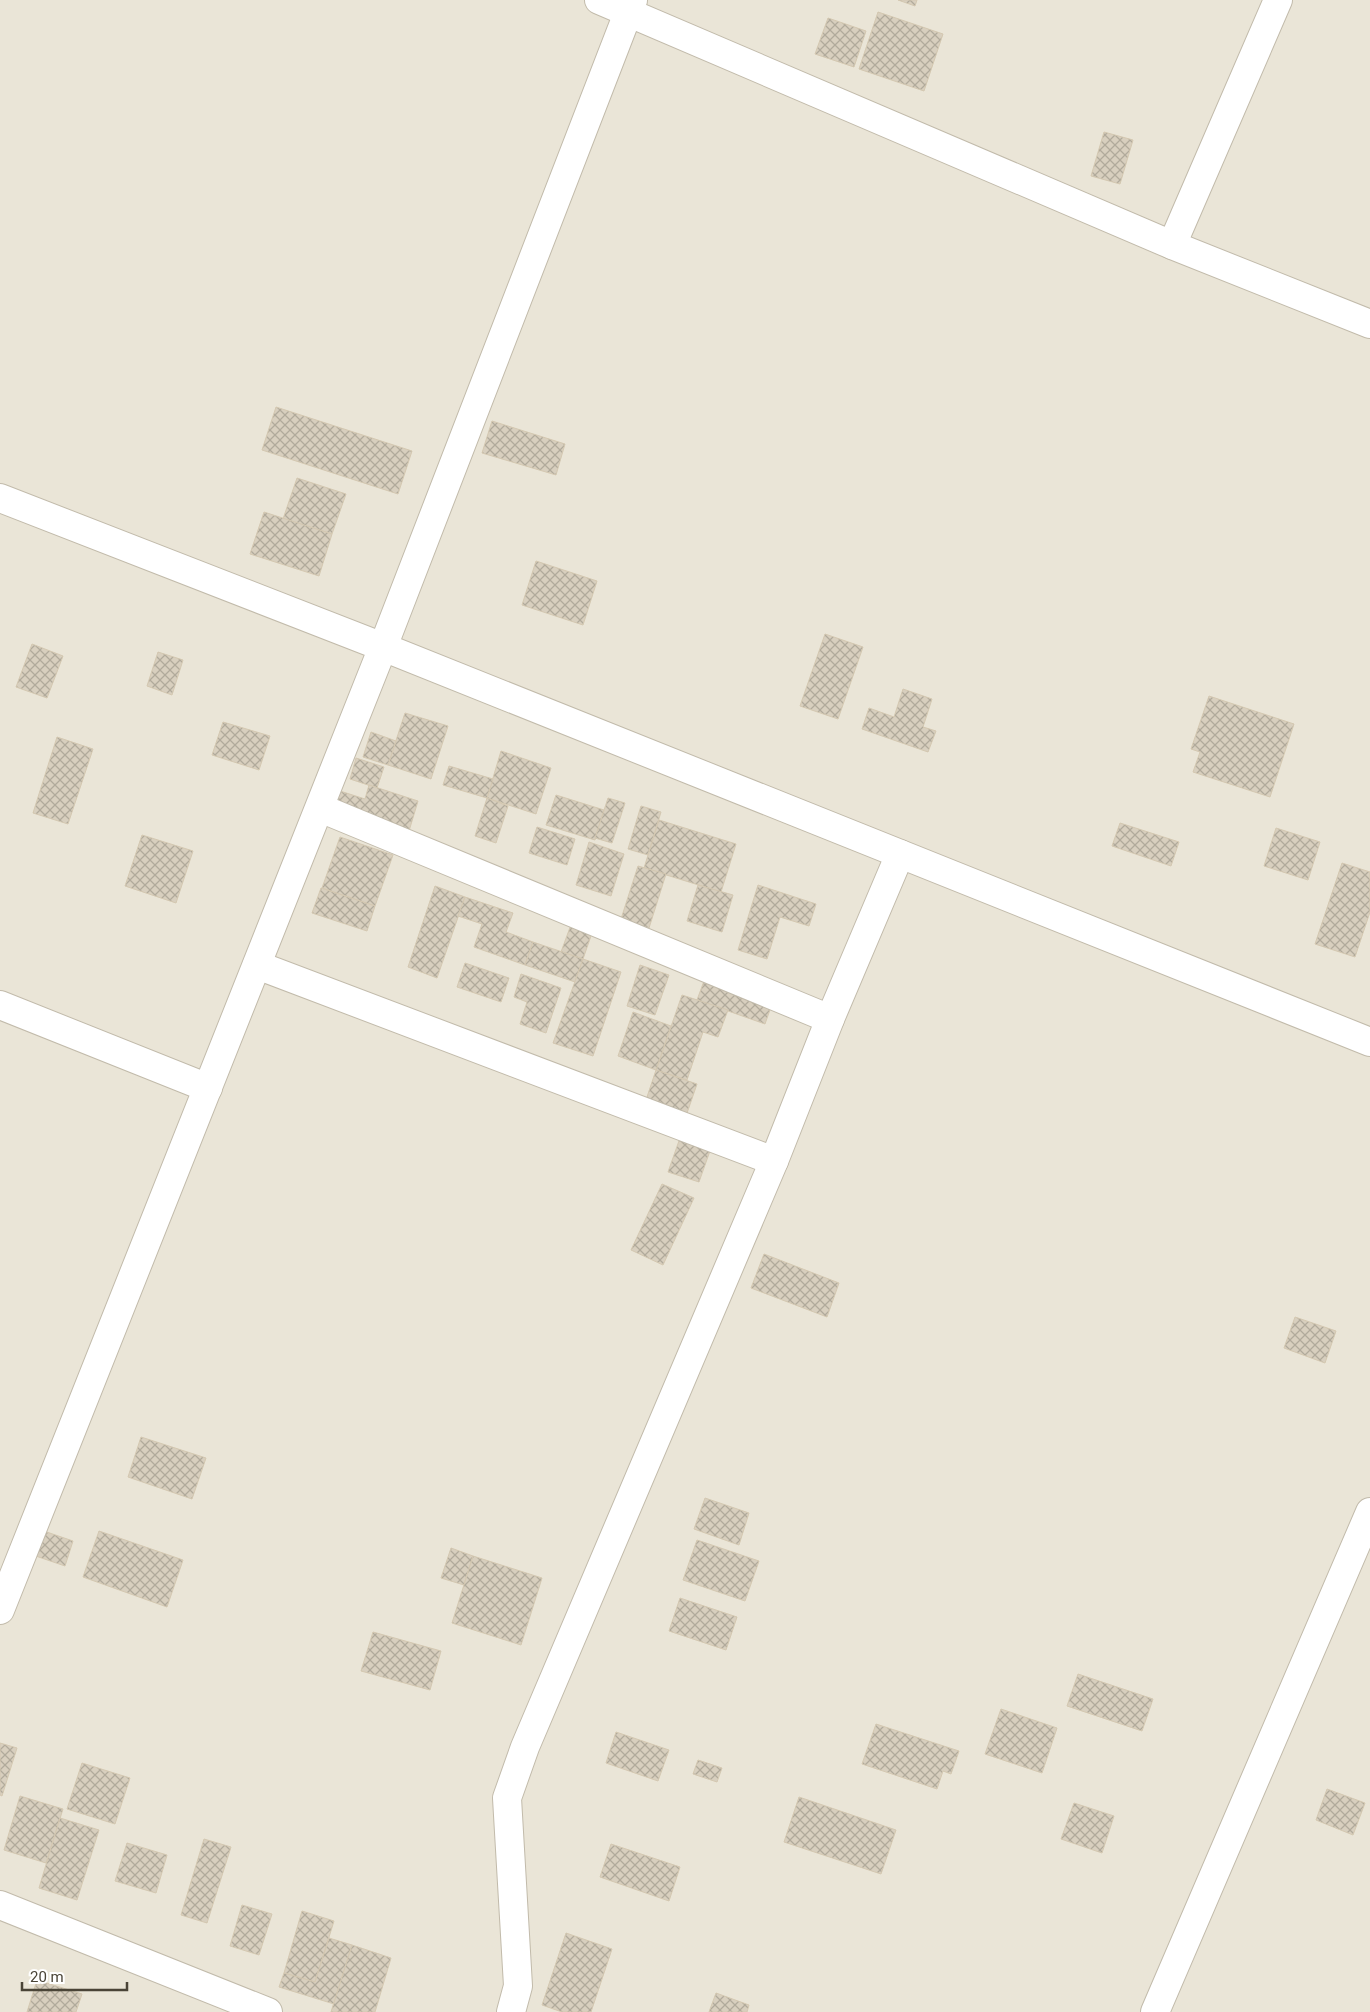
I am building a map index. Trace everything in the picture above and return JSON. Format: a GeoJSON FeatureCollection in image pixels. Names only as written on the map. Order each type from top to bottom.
{"type":"FeatureCollection","features":[{"type":"Feature","properties":{"kind":"street"},"geometry":{"type":"LineString","coordinates":[[599,0],[631,6],[1172,245],[1370,324]]}},
{"type":"Feature","properties":{"kind":"street"},"geometry":{"type":"LineString","coordinates":[[1172,245],[1278,0]]}},
{"type":"Feature","properties":{"kind":"street"},"geometry":{"type":"LineString","coordinates":[[0,1610],[384,647],[631,6]]}},
{"type":"Feature","properties":{"kind":"street"},"geometry":{"type":"LineString","coordinates":[[0,498],[384,647],[1370,1042]]}},
{"type":"Feature","properties":{"kind":"street"},"geometry":{"type":"LineString","coordinates":[[320,808],[830,1018]]}},
{"type":"Feature","properties":{"kind":"street"},"geometry":{"type":"LineString","coordinates":[[511,2012],[518,1986],[507,1798],[525,1747],[774,1161],[830,1018],[900,854]]}},
{"type":"Feature","properties":{"kind":"street"},"geometry":{"type":"LineString","coordinates":[[257,966],[774,1161]]}},
{"type":"Feature","properties":{"kind":"street"},"geometry":{"type":"LineString","coordinates":[[0,1005],[208,1088]]}},
{"type":"Feature","properties":{"kind":"street"},"geometry":{"type":"LineString","coordinates":[[1155,2012],[1370,1512]]}},
{"type":"Feature","properties":{"kind":"street"},"geometry":{"type":"LineString","coordinates":[[0,1906],[268,2012]]}},
{"type":"Feature","properties":{"kind":"shaded area"},"geometry":{"type":"Polygon","coordinates":[[[0,0],[1370,0],[1370,2012],[0,2012],[0,0]]]}},
{"type":"Feature","properties":{"kind":"building"},"geometry":{"type":"Polygon","coordinates":[[[898,0],[917,0],[915,6],[898,0]]]}},
{"type":"Feature","properties":{"kind":"building"},"geometry":{"type":"Polygon","coordinates":[[[878,12],[943,34],[924,91],[859,69],[878,12]]]}},
{"type":"Feature","properties":{"kind":"building"},"geometry":{"type":"Polygon","coordinates":[[[828,18],[866,31],[854,67],[815,54],[828,18]]]}},
{"type":"Feature","properties":{"kind":"building"},"geometry":{"type":"Polygon","coordinates":[[[1104,132],[1133,140],[1120,184],[1091,176],[1104,132]]]}},
{"type":"Feature","properties":{"kind":"building"},"geometry":{"type":"Polygon","coordinates":[[[276,407],[412,451],[398,494],[262,450],[276,407]]]}},
{"type":"Feature","properties":{"kind":"building"},"geometry":{"type":"Polygon","coordinates":[[[492,421],[565,444],[556,475],[482,453],[492,421]]]}},
{"type":"Feature","properties":{"kind":"building"},"geometry":{"type":"Polygon","coordinates":[[[297,478],[346,494],[332,534],[283,519],[297,478]]]}},
{"type":"Feature","properties":{"kind":"building"},"geometry":{"type":"Polygon","coordinates":[[[264,512],[332,534],[319,576],[250,554],[264,512]]]}},
{"type":"Feature","properties":{"kind":"building"},"geometry":{"type":"Polygon","coordinates":[[[536,561],[597,581],[583,625],[522,605],[536,561]]]}},
{"type":"Feature","properties":{"kind":"building"},"geometry":{"type":"Polygon","coordinates":[[[825,634],[863,647],[838,719],[800,706],[825,634]]]}},
{"type":"Feature","properties":{"kind":"building"},"geometry":{"type":"Polygon","coordinates":[[[32,644],[63,656],[47,698],[16,687],[32,644]]]}},
{"type":"Feature","properties":{"kind":"building"},"geometry":{"type":"Polygon","coordinates":[[[158,652],[183,660],[172,695],[147,686],[158,652]]]}},
{"type":"Feature","properties":{"kind":"building"},"geometry":{"type":"Polygon","coordinates":[[[903,689],[932,699],[923,727],[936,731],[928,752],[862,729],[869,708],[894,717],[903,689]]]}},
{"type":"Feature","properties":{"kind":"building"},"geometry":{"type":"Polygon","coordinates":[[[1209,696],[1294,724],[1270,797],[1193,772],[1200,752],[1191,749],[1209,696]]]}},
{"type":"Feature","properties":{"kind":"building"},"geometry":{"type":"Polygon","coordinates":[[[405,713],[448,726],[431,779],[388,765],[405,713]]]}},
{"type":"Feature","properties":{"kind":"building"},"geometry":{"type":"Polygon","coordinates":[[[223,722],[270,736],[259,770],[212,755],[223,722]]]}},
{"type":"Feature","properties":{"kind":"building"},"geometry":{"type":"Polygon","coordinates":[[[371,732],[396,741],[388,765],[363,757],[371,732]]]}},
{"type":"Feature","properties":{"kind":"building"},"geometry":{"type":"Polygon","coordinates":[[[57,737],[93,749],[68,824],[33,813],[57,737]]]}},
{"type":"Feature","properties":{"kind":"building"},"geometry":{"type":"Polygon","coordinates":[[[501,751],[551,768],[536,814],[487,798],[501,751]]]}},
{"type":"Feature","properties":{"kind":"building"},"geometry":{"type":"Polygon","coordinates":[[[356,758],[384,767],[377,788],[350,779],[356,758]]]}},
{"type":"Feature","properties":{"kind":"building"},"geometry":{"type":"Polygon","coordinates":[[[449,766],[493,779],[487,798],[443,785],[449,766]]]}},
{"type":"Feature","properties":{"kind":"building"},"geometry":{"type":"Polygon","coordinates":[[[369,785],[418,801],[409,831],[335,808],[340,791],[365,799],[369,785]]]}},
{"type":"Feature","properties":{"kind":"building"},"geometry":{"type":"Polygon","coordinates":[[[556,795],[604,810],[595,840],[546,825],[556,795]]]}},
{"type":"Feature","properties":{"kind":"building"},"geometry":{"type":"Polygon","coordinates":[[[487,798],[508,806],[496,843],[475,836],[487,798]]]}},
{"type":"Feature","properties":{"kind":"building"},"geometry":{"type":"Polygon","coordinates":[[[608,798],[625,803],[612,843],[595,838],[608,798]]]}},
{"type":"Feature","properties":{"kind":"building"},"geometry":{"type":"Polygon","coordinates":[[[641,806],[661,812],[648,855],[628,849],[641,806]]]}},
{"type":"Feature","properties":{"kind":"building"},"geometry":{"type":"Polygon","coordinates":[[[659,820],[736,844],[721,892],[644,868],[659,820]]]}},
{"type":"Feature","properties":{"kind":"building"},"geometry":{"type":"Polygon","coordinates":[[[1120,823],[1179,842],[1171,866],[1112,846],[1120,823]]]}},
{"type":"Feature","properties":{"kind":"building"},"geometry":{"type":"Polygon","coordinates":[[[537,827],[575,839],[567,865],[529,853],[537,827]]]}},
{"type":"Feature","properties":{"kind":"building"},"geometry":{"type":"Polygon","coordinates":[[[1276,828],[1320,842],[1308,880],[1264,866],[1276,828]]]}},
{"type":"Feature","properties":{"kind":"building"},"geometry":{"type":"Polygon","coordinates":[[[142,835],[193,851],[176,903],[125,886],[142,835]]]}},
{"type":"Feature","properties":{"kind":"building"},"geometry":{"type":"Polygon","coordinates":[[[340,837],[393,855],[375,906],[322,888],[340,837]]]}},
{"type":"Feature","properties":{"kind":"building"},"geometry":{"type":"Polygon","coordinates":[[[589,842],[624,854],[611,896],[576,885],[589,842]]]}},
{"type":"Feature","properties":{"kind":"building"},"geometry":{"type":"Polygon","coordinates":[[[1342,863],[1370,872],[1370,912],[1355,957],[1315,944],[1342,863]]]}},
{"type":"Feature","properties":{"kind":"building"},"geometry":{"type":"Polygon","coordinates":[[[638,866],[666,874],[649,928],[621,919],[638,866]]]}},
{"type":"Feature","properties":{"kind":"building"},"geometry":{"type":"Polygon","coordinates":[[[698,885],[733,895],[722,932],[687,921],[698,885]]]}},
{"type":"Feature","properties":{"kind":"building"},"geometry":{"type":"Polygon","coordinates":[[[758,885],[816,904],[809,926],[780,917],[767,959],[738,950],[758,885]]]}},
{"type":"Feature","properties":{"kind":"building"},"geometry":{"type":"Polygon","coordinates":[[[435,886],[465,897],[437,978],[408,967],[435,886]]]}},
{"type":"Feature","properties":{"kind":"building"},"geometry":{"type":"Polygon","coordinates":[[[321,888],[375,906],[367,931],[312,913],[321,888]]]}},
{"type":"Feature","properties":{"kind":"building"},"geometry":{"type":"Polygon","coordinates":[[[465,897],[513,913],[506,932],[533,942],[525,965],[474,947],[482,924],[458,916],[465,897]]]}},
{"type":"Feature","properties":{"kind":"building"},"geometry":{"type":"Polygon","coordinates":[[[572,922],[593,930],[583,959],[561,952],[572,922]]]}},
{"type":"Feature","properties":{"kind":"building"},"geometry":{"type":"Polygon","coordinates":[[[533,942],[583,959],[575,982],[525,965],[533,942]]]}},
{"type":"Feature","properties":{"kind":"building"},"geometry":{"type":"Polygon","coordinates":[[[583,959],[621,972],[593,1056],[553,1043],[583,959]]]}},
{"type":"Feature","properties":{"kind":"building"},"geometry":{"type":"Polygon","coordinates":[[[465,963],[509,978],[501,1002],[457,987],[465,963]]]}},
{"type":"Feature","properties":{"kind":"building"},"geometry":{"type":"Polygon","coordinates":[[[640,965],[669,975],[655,1015],[627,1006],[640,965]]]}},
{"type":"Feature","properties":{"kind":"building"},"geometry":{"type":"Polygon","coordinates":[[[521,974],[561,988],[546,1033],[520,1024],[527,1002],[514,997],[521,974]]]}},
{"type":"Feature","properties":{"kind":"building"},"geometry":{"type":"Polygon","coordinates":[[[704,981],[772,1004],[765,1024],[697,1000],[704,981]]]}},
{"type":"Feature","properties":{"kind":"building"},"geometry":{"type":"Polygon","coordinates":[[[682,995],[728,1010],[718,1037],[703,1032],[687,1080],[656,1070],[682,995]]]}},
{"type":"Feature","properties":{"kind":"building"},"geometry":{"type":"Polygon","coordinates":[[[633,1012],[671,1026],[656,1070],[618,1056],[633,1012]]]}},
{"type":"Feature","properties":{"kind":"building"},"geometry":{"type":"Polygon","coordinates":[[[656,1070],[697,1084],[686,1116],[645,1103],[656,1070]]]}},
{"type":"Feature","properties":{"kind":"building"},"geometry":{"type":"Polygon","coordinates":[[[680,1138],[711,1148],[699,1182],[668,1172],[680,1138]]]}},
{"type":"Feature","properties":{"kind":"building"},"geometry":{"type":"Polygon","coordinates":[[[662,1184],[694,1198],[663,1265],[631,1250],[662,1184]]]}},
{"type":"Feature","properties":{"kind":"building"},"geometry":{"type":"Polygon","coordinates":[[[764,1254],[839,1283],[827,1317],[751,1288],[764,1254]]]}},
{"type":"Feature","properties":{"kind":"building"},"geometry":{"type":"Polygon","coordinates":[[[1295,1317],[1336,1331],[1325,1363],[1284,1348],[1295,1317]]]}},
{"type":"Feature","properties":{"kind":"building"},"geometry":{"type":"Polygon","coordinates":[[[141,1437],[206,1458],[192,1499],[128,1477],[141,1437]]]}},
{"type":"Feature","properties":{"kind":"building"},"geometry":{"type":"Polygon","coordinates":[[[705,1498],[749,1513],[739,1545],[694,1529],[705,1498]]]}},
{"type":"Feature","properties":{"kind":"building"},"geometry":{"type":"Polygon","coordinates":[[[35,1528],[73,1541],[65,1566],[27,1553],[35,1528]]]}},
{"type":"Feature","properties":{"kind":"building"},"geometry":{"type":"Polygon","coordinates":[[[99,1531],[183,1560],[167,1607],[83,1577],[99,1531]]]}},
{"type":"Feature","properties":{"kind":"building"},"geometry":{"type":"Polygon","coordinates":[[[697,1540],[759,1561],[745,1601],[683,1580],[697,1540]]]}},
{"type":"Feature","properties":{"kind":"building"},"geometry":{"type":"Polygon","coordinates":[[[451,1548],[473,1556],[464,1585],[441,1578],[451,1548]]]}},
{"type":"Feature","properties":{"kind":"building"},"geometry":{"type":"Polygon","coordinates":[[[473,1556],[542,1578],[521,1645],[452,1623],[473,1556]]]}},
{"type":"Feature","properties":{"kind":"building"},"geometry":{"type":"Polygon","coordinates":[[[680,1598],[737,1617],[726,1650],[669,1631],[680,1598]]]}},
{"type":"Feature","properties":{"kind":"building"},"geometry":{"type":"Polygon","coordinates":[[[373,1632],[441,1651],[430,1690],[361,1671],[373,1632]]]}},
{"type":"Feature","properties":{"kind":"building"},"geometry":{"type":"Polygon","coordinates":[[[1078,1674],[1153,1699],[1142,1731],[1067,1706],[1078,1674]]]}},
{"type":"Feature","properties":{"kind":"building"},"geometry":{"type":"Polygon","coordinates":[[[1001,1709],[1057,1728],[1042,1773],[985,1754],[1001,1709]]]}},
{"type":"Feature","properties":{"kind":"building"},"geometry":{"type":"Polygon","coordinates":[[[876,1724],[959,1751],[951,1774],[943,1771],[937,1789],[862,1764],[876,1724]]]}},
{"type":"Feature","properties":{"kind":"building"},"geometry":{"type":"Polygon","coordinates":[[[616,1732],[669,1750],[658,1781],[606,1763],[616,1732]]]}},
{"type":"Feature","properties":{"kind":"building"},"geometry":{"type":"Polygon","coordinates":[[[0,1743],[17,1748],[2,1796],[0,1795],[0,1743]]]}},
{"type":"Feature","properties":{"kind":"building"},"geometry":{"type":"Polygon","coordinates":[[[698,1760],[722,1768],[717,1782],[693,1774],[698,1760]]]}},
{"type":"Feature","properties":{"kind":"building"},"geometry":{"type":"Polygon","coordinates":[[[82,1763],[130,1778],[115,1824],[67,1809],[82,1763]]]}},
{"type":"Feature","properties":{"kind":"building"},"geometry":{"type":"Polygon","coordinates":[[[1327,1789],[1365,1803],[1353,1835],[1316,1820],[1327,1789]]]}},
{"type":"Feature","properties":{"kind":"building"},"geometry":{"type":"Polygon","coordinates":[[[20,1796],[63,1809],[46,1863],[4,1850],[20,1796]]]}},
{"type":"Feature","properties":{"kind":"building"},"geometry":{"type":"Polygon","coordinates":[[[799,1797],[896,1830],[881,1874],[784,1842],[799,1797]]]}},
{"type":"Feature","properties":{"kind":"building"},"geometry":{"type":"Polygon","coordinates":[[[1074,1803],[1114,1816],[1102,1853],[1061,1839],[1074,1803]]]}},
{"type":"Feature","properties":{"kind":"building"},"geometry":{"type":"Polygon","coordinates":[[[60,1818],[99,1830],[77,1900],[39,1888],[60,1818]]]}},
{"type":"Feature","properties":{"kind":"building"},"geometry":{"type":"Polygon","coordinates":[[[204,1839],[231,1847],[207,1923],[181,1915],[204,1839]]]}},
{"type":"Feature","properties":{"kind":"building"},"geometry":{"type":"Polygon","coordinates":[[[127,1843],[167,1855],[156,1893],[115,1881],[127,1843]]]}},
{"type":"Feature","properties":{"kind":"building"},"geometry":{"type":"Polygon","coordinates":[[[611,1844],[680,1867],[669,1901],[600,1877],[611,1844]]]}},
{"type":"Feature","properties":{"kind":"building"},"geometry":{"type":"Polygon","coordinates":[[[242,1905],[272,1914],[259,1955],[230,1946],[242,1905]]]}},
{"type":"Feature","properties":{"kind":"building"},"geometry":{"type":"Polygon","coordinates":[[[302,1911],[334,1921],[315,1982],[284,1973],[302,1911]]]}},
{"type":"Feature","properties":{"kind":"building"},"geometry":{"type":"Polygon","coordinates":[[[566,1933],[612,1949],[591,2012],[562,2012],[542,2005],[566,1933]]]}},
{"type":"Feature","properties":{"kind":"building"},"geometry":{"type":"Polygon","coordinates":[[[329,1938],[352,1945],[334,2004],[279,1987],[284,1973],[315,1982],[329,1938]]]}},
{"type":"Feature","properties":{"kind":"building"},"geometry":{"type":"Polygon","coordinates":[[[352,1945],[391,1958],[375,2012],[331,2012],[352,1945]]]}},
{"type":"Feature","properties":{"kind":"building"},"geometry":{"type":"Polygon","coordinates":[[[37,1980],[82,1994],[76,2012],[27,2012],[37,1980]]]}},
{"type":"Feature","properties":{"kind":"building"},"geometry":{"type":"Polygon","coordinates":[[[716,1993],[749,2005],[747,2012],[709,2012],[716,1993]]]}}]}
